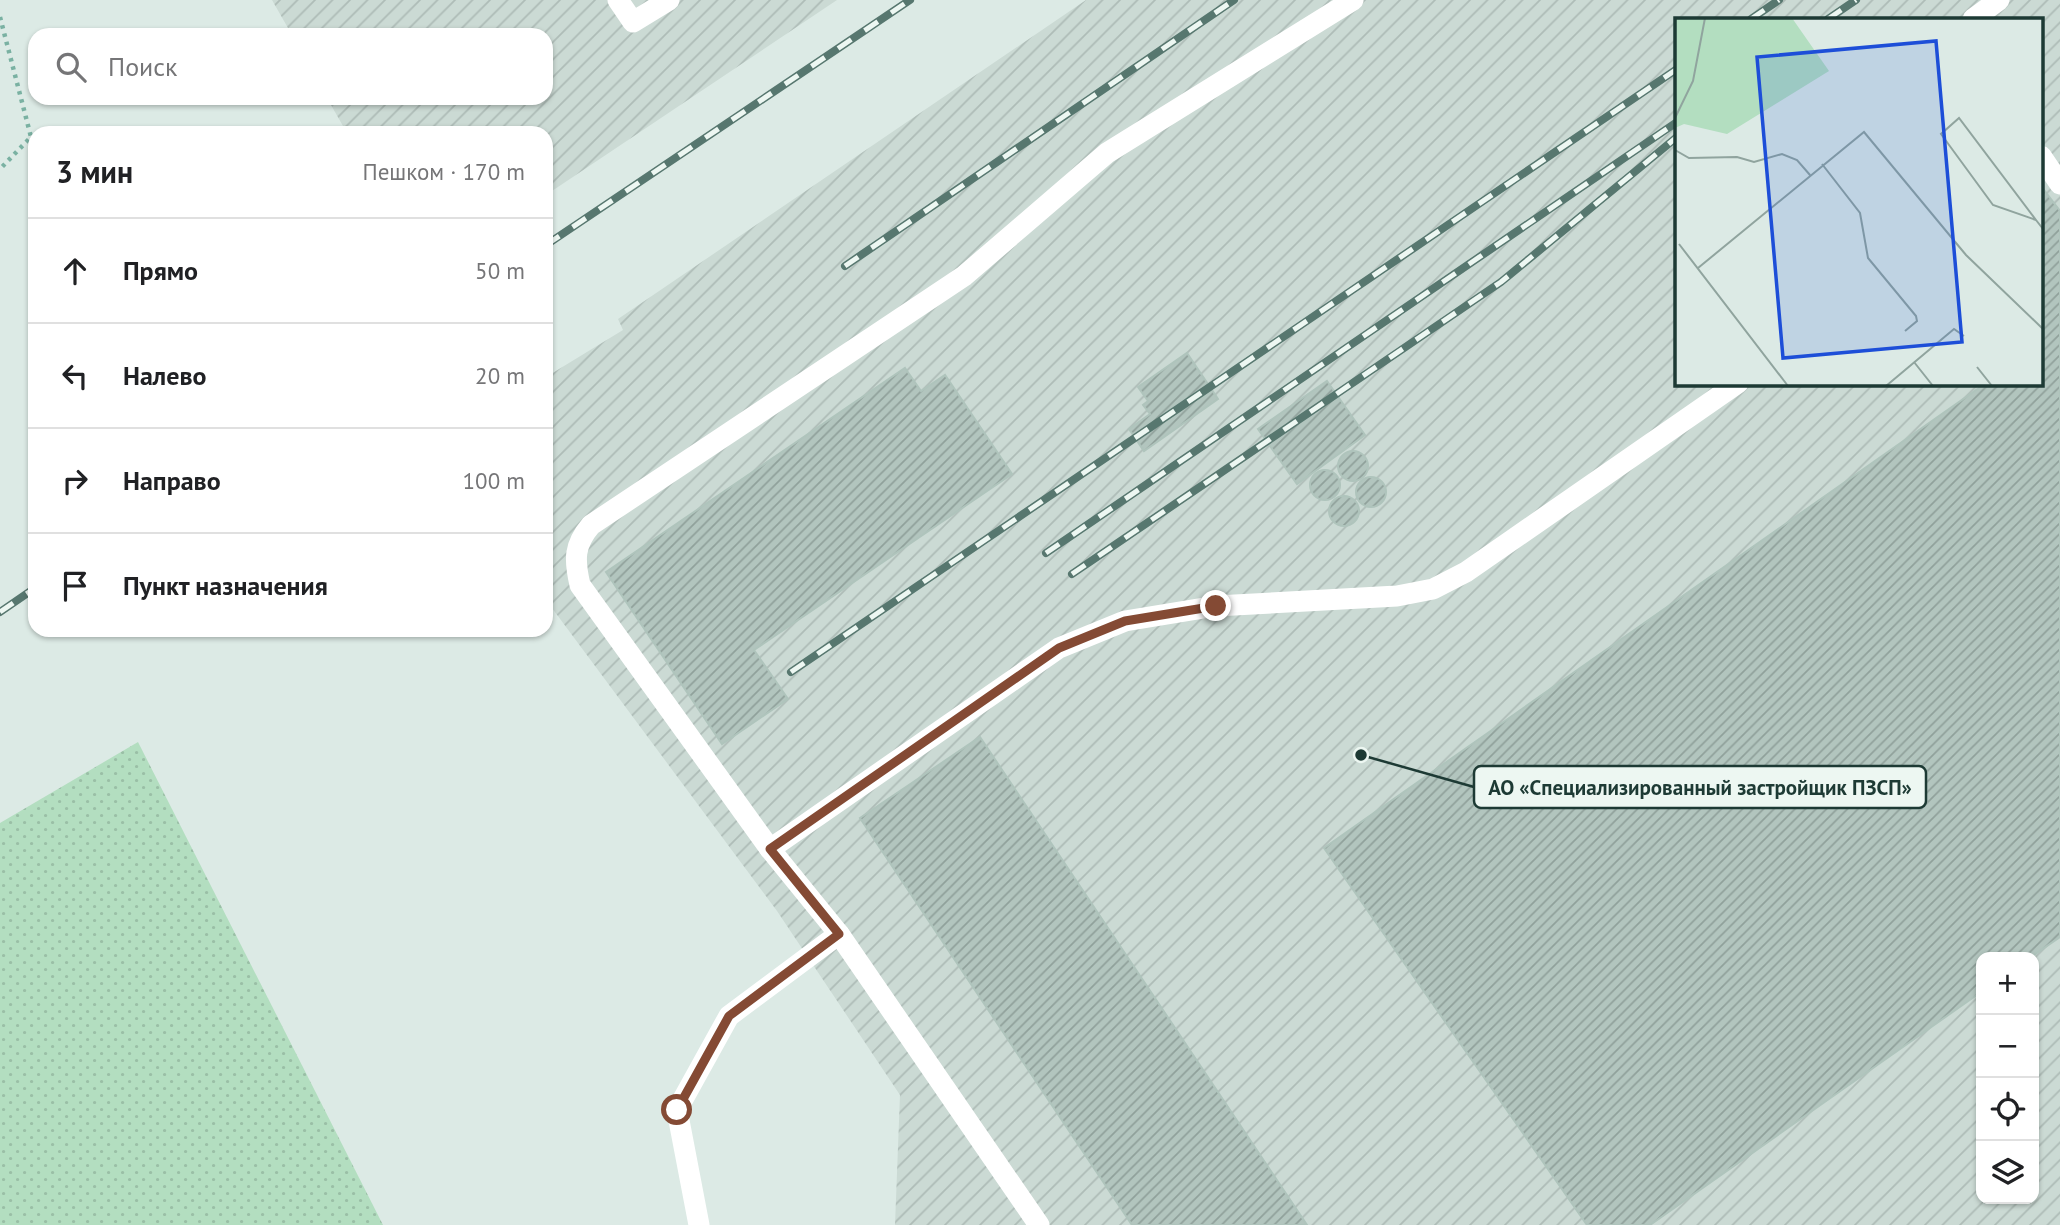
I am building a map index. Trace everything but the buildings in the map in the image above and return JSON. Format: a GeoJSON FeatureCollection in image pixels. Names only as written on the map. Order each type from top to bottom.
{"type":"FeatureCollection","features":[{"type":"Feature","properties":{"kind":"lane"},"geometry":{"type":"LineString","coordinates":[[618,0],[633,22],[669,0]]}},
{"type":"Feature","properties":{"kind":"lane"},"geometry":{"type":"LineString","coordinates":[[1039,1225],[839,934],[770,849],[580,585],[575,563],[578,541],[591,525],[964,276],[1107,153],[1353,0]]}},
{"type":"Feature","properties":{"kind":"lane"},"geometry":{"type":"LineString","coordinates":[[1974,18],[2000,0]]}},
{"type":"Feature","properties":{"kind":"lane"},"geometry":{"type":"LineString","coordinates":[[2042,157],[2060,184]]}},
{"type":"Feature","properties":{"kind":"lane"},"geometry":{"type":"LineString","coordinates":[[770,849],[1059,648],[1125,621],[1216,606],[1397,596],[1433,589],[1466,572],[1735,385]]}},
{"type":"Feature","properties":{"kind":"lane"},"geometry":{"type":"LineString","coordinates":[[698,1225],[677,1110],[729,1016],[839,934]]}},
{"type":"Feature","properties":{"kind":"path"},"geometry":{"type":"LineString","coordinates":[[0,17],[29,126]]}},
{"type":"Feature","properties":{"kind":"path"},"geometry":{"type":"LineString","coordinates":[[0,169],[28,140]]}},
{"type":"Feature","properties":{"kind":"shaded area"},"geometry":{"type":"Polygon","coordinates":[[[272,0],[837,0],[553,190],[553,126],[343,126],[331,105],[553,105],[553,28],[288,28],[272,0]]]}},
{"type":"Feature","properties":{"kind":"shaded area"},"geometry":{"type":"Polygon","coordinates":[[[1086,0],[2060,0],[2060,1225],[895,1225],[900,1095],[777,911],[553,609],[553,373],[623,330],[618,319],[1086,0]]]}},
{"type":"Feature","properties":{"kind":"green space"},"geometry":{"type":"Polygon","coordinates":[[[138,742],[383,1225],[0,1225],[0,823],[138,742]]]}},
{"type":"Feature","properties":{"kind":"railway"},"geometry":{"type":"LineString","coordinates":[[553,240],[910,0]]}},
{"type":"Feature","properties":{"kind":"railway"},"geometry":{"type":"LineString","coordinates":[[845,266],[1234,0]]}},
{"type":"Feature","properties":{"kind":"railway"},"geometry":{"type":"LineString","coordinates":[[1752,18],[1779,0]]}},
{"type":"Feature","properties":{"kind":"railway"},"geometry":{"type":"LineString","coordinates":[[1829,18],[1856,0]]}},
{"type":"Feature","properties":{"kind":"railway"},"geometry":{"type":"LineString","coordinates":[[791,672],[1675,70]]}},
{"type":"Feature","properties":{"kind":"railway"},"geometry":{"type":"LineString","coordinates":[[1046,553],[1675,123]]}},
{"type":"Feature","properties":{"kind":"railway"},"geometry":{"type":"LineString","coordinates":[[1072,574],[1501,282],[1675,139]]}},
{"type":"Feature","properties":{"kind":"railway"},"geometry":{"type":"LineString","coordinates":[[0,612],[28,593]]}},
{"type":"Feature","properties":{"kind":"place","name":"АО «Специализированный застройщик ПЗСП»"},"geometry":{"type":"Point","coordinates":[1361,755]}},
{"type":"Feature","properties":{"kind":"route"},"geometry":{"type":"LineString","coordinates":[[677,1110],[729,1016],[839,934],[770,849],[1059,648],[1125,621],[1216,606]]}}]}
